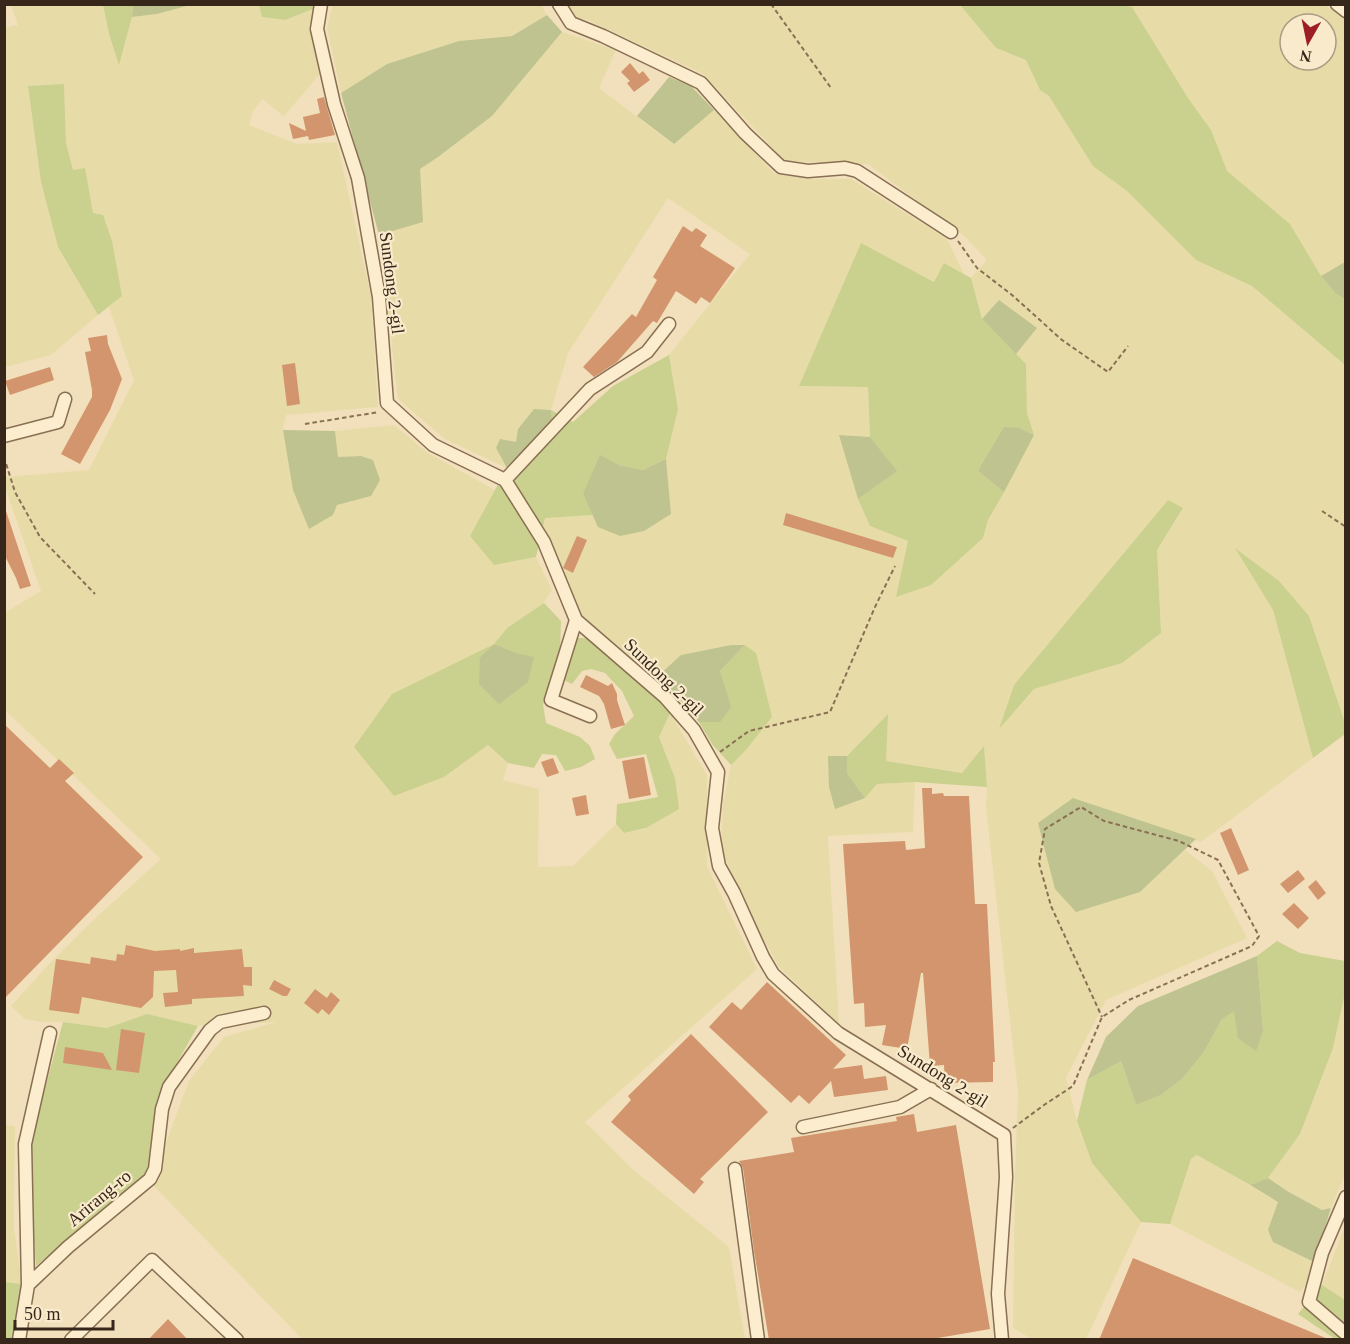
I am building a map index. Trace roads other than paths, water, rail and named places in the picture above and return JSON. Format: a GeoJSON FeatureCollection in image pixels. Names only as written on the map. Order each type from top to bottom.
{"type":"FeatureCollection","features":[{"type":"Feature","properties":{"kind":"street","name":"Sundong 2-gil"},"geometry":{"type":"LineString","coordinates":[[321,4],[317,29],[334,104],[358,178],[379,297],[387,402],[433,445],[505,480],[544,542],[576,620],[665,697],[694,730],[717,772],[712,828],[719,866],[763,957],[774,974],[838,1033],[1004,1135],[1006,1177],[998,1294],[1002,1340]]}},
{"type":"Feature","properties":{"kind":"street"},"geometry":{"type":"LineString","coordinates":[[558,4],[571,23],[701,83],[745,133],[781,167],[808,171],[844,168],[857,171],[951,232]]}},
{"type":"Feature","properties":{"kind":"street"},"geometry":{"type":"LineString","coordinates":[[1336,4],[1346,11]]}},
{"type":"Feature","properties":{"kind":"street"},"geometry":{"type":"LineString","coordinates":[[505,480],[590,389],[647,351],[669,324]]}},
{"type":"Feature","properties":{"kind":"street"},"geometry":{"type":"LineString","coordinates":[[4,436],[58,423],[64,399]]}},
{"type":"Feature","properties":{"kind":"street"},"geometry":{"type":"LineString","coordinates":[[576,620],[551,700],[590,716]]}},
{"type":"Feature","properties":{"kind":"street","name":"Arirang-ro"},"geometry":{"type":"LineString","coordinates":[[28,1285],[68,1247],[150,1179],[155,1169],[162,1109],[169,1087],[210,1030],[220,1022],[264,1013]]}},
{"type":"Feature","properties":{"kind":"street"},"geometry":{"type":"LineString","coordinates":[[19,1340],[28,1285],[25,1144],[50,1033]]}},
{"type":"Feature","properties":{"kind":"street"},"geometry":{"type":"LineString","coordinates":[[803,1127],[900,1107],[931,1089]]}},
{"type":"Feature","properties":{"kind":"street"},"geometry":{"type":"LineString","coordinates":[[735,1169],[758,1340]]}},
{"type":"Feature","properties":{"kind":"street"},"geometry":{"type":"LineString","coordinates":[[1346,1197],[1322,1253],[1309,1302],[1346,1334]]}},
{"type":"Feature","properties":{"kind":"street"},"geometry":{"type":"LineString","coordinates":[[71,1340],[152,1260],[237,1340]]}}]}
